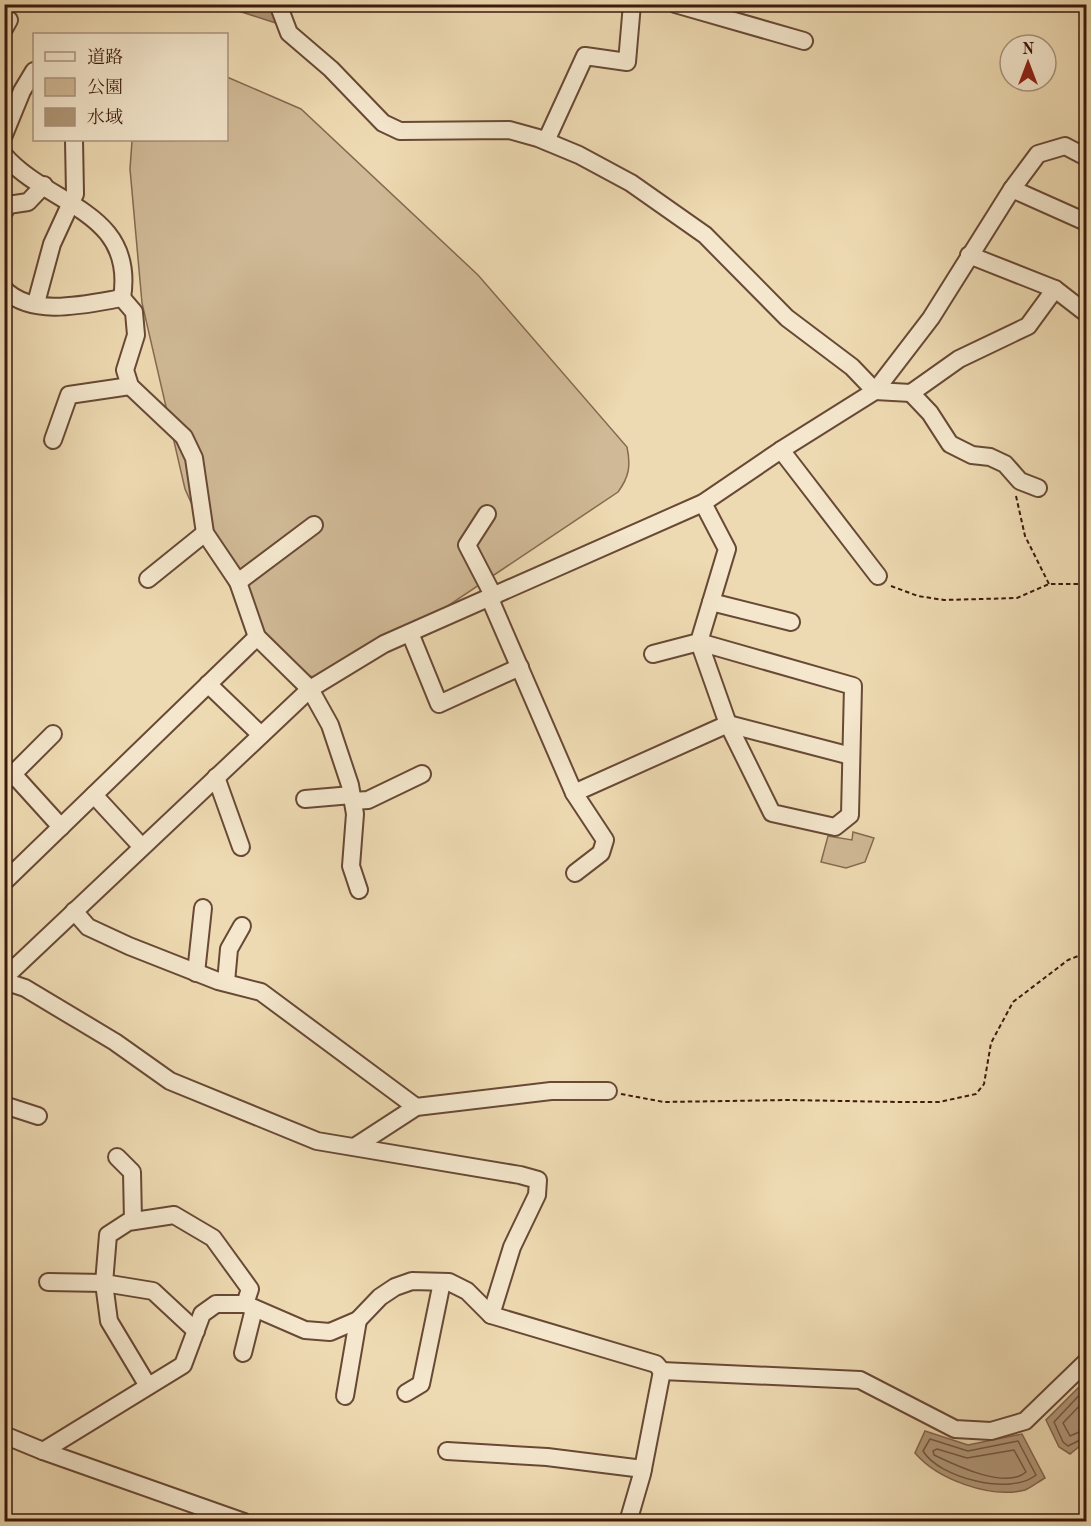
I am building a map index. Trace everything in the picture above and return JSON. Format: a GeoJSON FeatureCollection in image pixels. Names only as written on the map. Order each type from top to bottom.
{"type":"FeatureCollection","features":[{"type":"Feature","properties":{"kind":"street"},"geometry":{"type":"LineString","coordinates":[[278,4],[289,33],[331,69],[383,123],[400,131],[509,130],[546,141],[631,183],[705,235],[786,318],[852,367],[875,391],[911,393],[958,359],[1028,326],[1055,289]]}},
{"type":"Feature","properties":{"kind":"street"},"geometry":{"type":"LineString","coordinates":[[546,141],[585,56],[627,62],[632,4]]}},
{"type":"Feature","properties":{"kind":"street"},"geometry":{"type":"LineString","coordinates":[[675,4],[804,41]]}},
{"type":"Feature","properties":{"kind":"street"},"geometry":{"type":"LineString","coordinates":[[4,135],[22,91],[33,73]]}},
{"type":"Feature","properties":{"kind":"street"},"geometry":{"type":"LineString","coordinates":[[36,303],[52,244],[75,194],[74,141]]}},
{"type":"Feature","properties":{"kind":"street"},"geometry":{"type":"LineString","coordinates":[[491,1315],[512,1247],[537,1195],[538,1180],[356,1146],[317,1141],[170,1081],[115,1042],[25,988],[4,979],[310,689],[384,644],[703,503],[781,450],[875,391],[931,318],[1011,189],[1038,154],[1065,146],[1086,157]]}},
{"type":"Feature","properties":{"kind":"street"},"geometry":{"type":"LineString","coordinates":[[4,155],[107,231],[120,251],[126,277],[122,298]]}},
{"type":"Feature","properties":{"kind":"street"},"geometry":{"type":"LineString","coordinates":[[4,212],[8,205],[28,202],[44,185]]}},
{"type":"Feature","properties":{"kind":"street"},"geometry":{"type":"LineString","coordinates":[[1011,189],[1086,222]]}},
{"type":"Feature","properties":{"kind":"street"},"geometry":{"type":"LineString","coordinates":[[969,255],[1055,289],[1086,313]]}},
{"type":"Feature","properties":{"kind":"street"},"geometry":{"type":"LineString","coordinates":[[4,289],[22,301],[62,308],[122,298]]}},
{"type":"Feature","properties":{"kind":"street"},"geometry":{"type":"LineString","coordinates":[[122,298],[134,312],[136,335],[125,370],[130,386],[184,437],[194,458],[205,533],[238,582],[257,637],[310,689],[330,725],[355,814],[351,866],[359,890]]}},
{"type":"Feature","properties":{"kind":"street"},"geometry":{"type":"LineString","coordinates":[[53,440],[69,395],[130,386]]}},
{"type":"Feature","properties":{"kind":"street"},"geometry":{"type":"LineString","coordinates":[[911,393],[930,413],[950,444],[972,455],[990,457],[1005,464],[1020,481],[1038,488]]}},
{"type":"Feature","properties":{"kind":"street"},"geometry":{"type":"LineString","coordinates":[[781,450],[878,576]]}},
{"type":"Feature","properties":{"kind":"street"},"geometry":{"type":"LineString","coordinates":[[653,654],[699,642],[852,686],[850,815],[835,827],[772,813],[728,724],[699,642],[727,549],[703,503]]}},
{"type":"Feature","properties":{"kind":"street"},"geometry":{"type":"LineString","coordinates":[[487,514],[467,545],[492,598],[574,793],[605,840],[601,853],[575,873]]}},
{"type":"Feature","properties":{"kind":"street"},"geometry":{"type":"LineString","coordinates":[[238,582],[314,525]]}},
{"type":"Feature","properties":{"kind":"street"},"geometry":{"type":"LineString","coordinates":[[148,579],[205,533]]}},
{"type":"Feature","properties":{"kind":"street"},"geometry":{"type":"LineString","coordinates":[[711,602],[791,622]]}},
{"type":"Feature","properties":{"kind":"street"},"geometry":{"type":"LineString","coordinates":[[410,633],[439,704],[520,667]]}},
{"type":"Feature","properties":{"kind":"street"},"geometry":{"type":"LineString","coordinates":[[4,882],[257,637]]}},
{"type":"Feature","properties":{"kind":"street"},"geometry":{"type":"LineString","coordinates":[[208,684],[261,735]]}},
{"type":"Feature","properties":{"kind":"street"},"geometry":{"type":"LineString","coordinates":[[574,793],[728,724],[851,756]]}},
{"type":"Feature","properties":{"kind":"street"},"geometry":{"type":"LineString","coordinates":[[53,734],[9,778],[61,827]]}},
{"type":"Feature","properties":{"kind":"street"},"geometry":{"type":"LineString","coordinates":[[305,799],[368,800],[422,774]]}},
{"type":"Feature","properties":{"kind":"street"},"geometry":{"type":"LineString","coordinates":[[216,777],[241,847]]}},
{"type":"Feature","properties":{"kind":"street"},"geometry":{"type":"LineString","coordinates":[[94,795],[142,847]]}},
{"type":"Feature","properties":{"kind":"street"},"geometry":{"type":"LineString","coordinates":[[196,973],[203,908]]}},
{"type":"Feature","properties":{"kind":"street"},"geometry":{"type":"LineString","coordinates":[[74,911],[88,927],[196,973],[261,992],[416,1107]]}},
{"type":"Feature","properties":{"kind":"street"},"geometry":{"type":"LineString","coordinates":[[226,982],[229,949],[242,926]]}},
{"type":"Feature","properties":{"kind":"street"},"geometry":{"type":"LineString","coordinates":[[356,1146],[416,1107],[551,1091],[608,1091]]}},
{"type":"Feature","properties":{"kind":"street"},"geometry":{"type":"LineString","coordinates":[[4,1105],[38,1116]]}},
{"type":"Feature","properties":{"kind":"street"},"geometry":{"type":"LineString","coordinates":[[117,1157],[132,1172],[133,1221]]}},
{"type":"Feature","properties":{"kind":"street"},"geometry":{"type":"LineString","coordinates":[[148,1386],[109,1321],[104,1283],[108,1235],[133,1221],[174,1215],[213,1238],[250,1289],[250,1306],[243,1353]]}},
{"type":"Feature","properties":{"kind":"street"},"geometry":{"type":"LineString","coordinates":[[43,1451],[183,1365],[202,1314],[216,1304],[250,1306],[305,1330],[330,1332],[357,1320],[395,1287],[412,1281],[449,1282],[467,1291],[491,1315],[656,1364],[662,1371],[838,1377],[860,1380],[955,1429],[991,1431],[1025,1421],[1086,1362]]}},
{"type":"Feature","properties":{"kind":"street"},"geometry":{"type":"LineString","coordinates":[[48,1282],[104,1283],[153,1291],[196,1331]]}},
{"type":"Feature","properties":{"kind":"street"},"geometry":{"type":"LineString","coordinates":[[406,1393],[421,1384],[441,1282]]}},
{"type":"Feature","properties":{"kind":"street"},"geometry":{"type":"LineString","coordinates":[[345,1396],[357,1320]]}},
{"type":"Feature","properties":{"kind":"street"},"geometry":{"type":"LineString","coordinates":[[628,1521],[643,1469],[662,1371]]}},
{"type":"Feature","properties":{"kind":"street"},"geometry":{"type":"LineString","coordinates":[[4,1435],[43,1451],[244,1521]]}},
{"type":"Feature","properties":{"kind":"street"},"geometry":{"type":"LineString","coordinates":[[447,1451],[547,1457],[643,1469]]}},
{"type":"Feature","properties":{"kind":"path"},"geometry":{"type":"LineString","coordinates":[[1020,481],[1015,500],[1024,536],[1049,584]]}},
{"type":"Feature","properties":{"kind":"path"},"geometry":{"type":"LineString","coordinates":[[878,576],[897,590],[944,600],[1017,598],[1049,584],[1086,584]]}},
{"type":"Feature","properties":{"kind":"path"},"geometry":{"type":"LineString","coordinates":[[608,1091],[664,1102],[790,1100],[939,1102],[976,1094],[984,1084],[991,1043],[1013,1002],[1068,960],[1086,953]]}},
{"type":"Feature","properties":{"kind":"green space"},"geometry":{"type":"Polygon","coordinates":[[[228,77],[301,109],[478,275],[627,447],[628,471],[618,492],[349,672],[324,679],[309,676],[295,667],[250,622],[225,578],[185,489],[142,303],[130,169],[132,141],[228,141],[228,77]]]}},
{"type":"Feature","properties":{"kind":"green space"},"geometry":{"type":"Polygon","coordinates":[[[853,832],[874,838],[865,862],[846,868],[821,862],[828,836],[852,840],[853,832]]]}},
{"type":"Feature","properties":{"kind":"water"},"geometry":{"type":"Polygon","coordinates":[[[220,5],[274,5],[279,24],[220,5]]]}},
{"type":"Feature","properties":{"kind":"water"},"geometry":{"type":"Polygon","coordinates":[[[1086,1380],[1086,1441],[1070,1454],[1059,1447],[1046,1420],[1086,1380]]]}},
{"type":"Feature","properties":{"kind":"water"},"geometry":{"type":"Polygon","coordinates":[[[925,1431],[968,1445],[1022,1434],[1045,1478],[1025,1490],[1011,1492],[996,1492],[965,1485],[937,1471],[915,1453],[925,1431]]]}}]}
